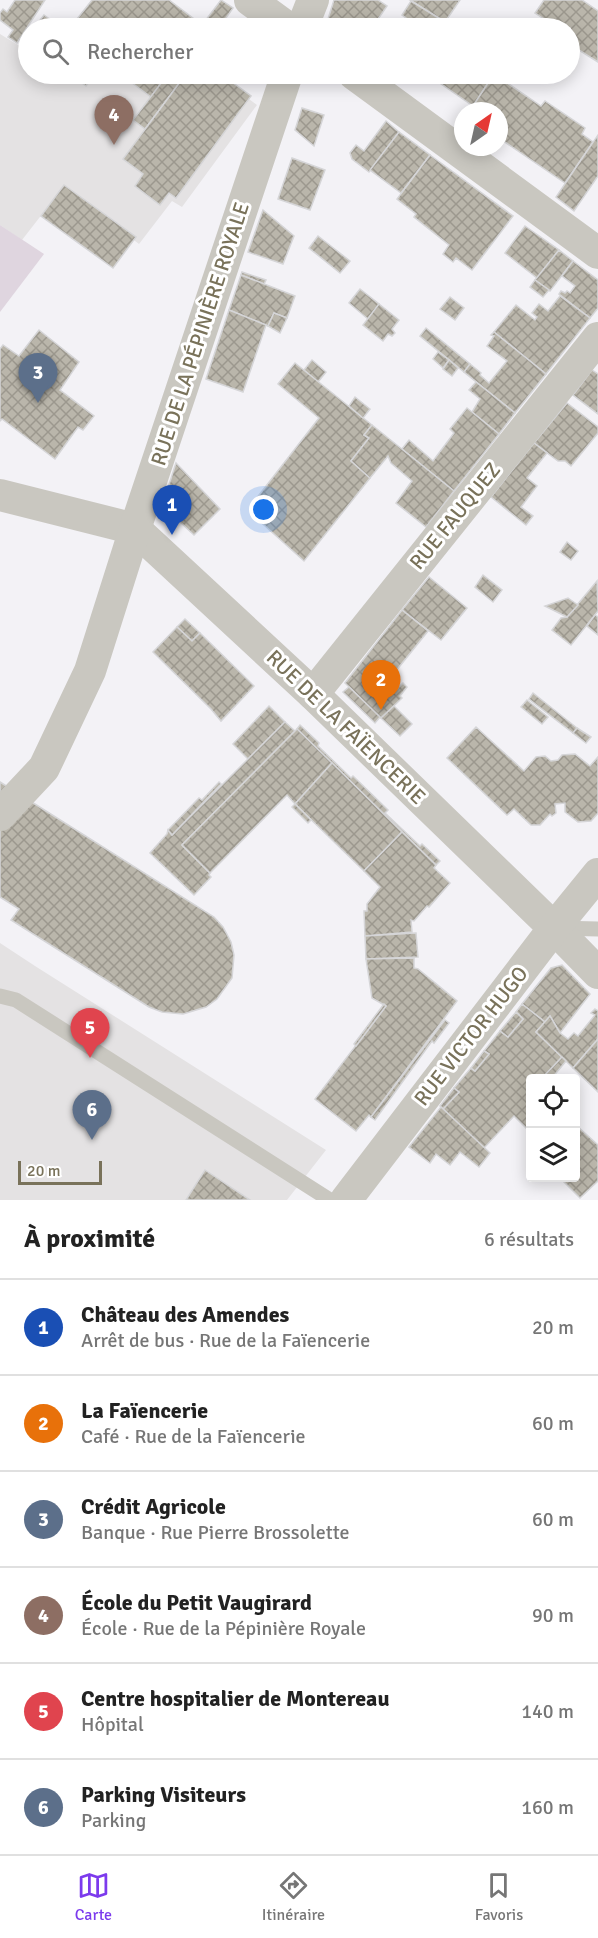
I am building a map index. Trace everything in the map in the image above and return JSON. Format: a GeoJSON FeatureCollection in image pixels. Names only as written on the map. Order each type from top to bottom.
{"type":"FeatureCollection","features":[{"type":"Feature","properties":{"kind":"street"},"geometry":{"type":"LineString","coordinates":[[249,0],[274,18]]}},
{"type":"Feature","properties":{"kind":"street"},"geometry":{"type":"LineString","coordinates":[[306,18],[313,0]]}},
{"type":"Feature","properties":{"kind":"street","name":"RUE DE LA PÉPINIÈRE ROYALE"},"geometry":{"type":"LineString","coordinates":[[0,815],[44,768],[90,671],[284,84]]}},
{"type":"Feature","properties":{"kind":"street"},"geometry":{"type":"LineString","coordinates":[[368,84],[598,253]]}},
{"type":"Feature","properties":{"kind":"street","name":"RUE FAUQUEZ"},"geometry":{"type":"LineString","coordinates":[[313,694],[598,338]]}},
{"type":"Feature","properties":{"kind":"street"},"geometry":{"type":"LineString","coordinates":[[0,495],[135,529]]}},
{"type":"Feature","properties":{"kind":"street","name":"RUE DE LA FAÏENCERIE"},"geometry":{"type":"LineString","coordinates":[[135,529],[313,694],[598,973]]}},
{"type":"Feature","properties":{"kind":"street","name":"RUE VICTOR HUGO"},"geometry":{"type":"LineString","coordinates":[[346,1200],[598,874]]}},
{"type":"Feature","properties":{"kind":"lane"},"geometry":{"type":"LineString","coordinates":[[554,928],[598,929]]}},
{"type":"Feature","properties":{"kind":"lane"},"geometry":{"type":"LineString","coordinates":[[0,996],[16,1000],[330,1200]]}},
{"type":"Feature","properties":{"kind":"shaded area"},"geometry":{"type":"Polygon","coordinates":[[[0,34],[18,45],[18,84],[229,84],[257,105],[182,207],[172,201],[139,244],[64,186],[22,240],[0,225],[0,34]]]}},
{"type":"Feature","properties":{"kind":"shaded area"},"geometry":{"type":"Polygon","coordinates":[[[0,225],[44,254],[0,312],[0,225]]]}},
{"type":"Feature","properties":{"kind":"shaded area"},"geometry":{"type":"Polygon","coordinates":[[[0,943],[326,1150],[287,1200],[0,1200],[0,943]]]}},
{"type":"Feature","properties":{"kind":"building"},"geometry":{"type":"Polygon","coordinates":[[[15,0],[45,0],[33,18],[18,18],[17,43],[8,37],[13,30],[0,20],[0,13],[3,9],[7,12],[15,0]]]}},
{"type":"Feature","properties":{"kind":"building"},"geometry":{"type":"Polygon","coordinates":[[[92,0],[169,0],[193,18],[78,18],[92,0]]]}},
{"type":"Feature","properties":{"kind":"building"},"geometry":{"type":"Polygon","coordinates":[[[221,0],[233,8],[226,18],[207,18],[221,0]]]}},
{"type":"Feature","properties":{"kind":"building"},"geometry":{"type":"Polygon","coordinates":[[[334,0],[378,0],[387,6],[379,18],[328,18],[334,0]]]}},
{"type":"Feature","properties":{"kind":"building"},"geometry":{"type":"Polygon","coordinates":[[[410,0],[460,0],[448,18],[439,18],[410,0]]]}},
{"type":"Feature","properties":{"kind":"building"},"geometry":{"type":"Polygon","coordinates":[[[544,0],[582,0],[598,11],[598,62],[580,51],[580,18],[542,18],[535,13],[544,0]]]}},
{"type":"Feature","properties":{"kind":"building"},"geometry":{"type":"Polygon","coordinates":[[[411,1],[439,18],[406,18],[402,15],[411,1]]]}},
{"type":"Feature","properties":{"kind":"building"},"geometry":{"type":"Polygon","coordinates":[[[133,84],[161,84],[151,97],[133,84]]]}},
{"type":"Feature","properties":{"kind":"building"},"geometry":{"type":"Polygon","coordinates":[[[160,84],[179,84],[145,129],[133,120],[160,84]]]}},
{"type":"Feature","properties":{"kind":"building"},"geometry":{"type":"Polygon","coordinates":[[[179,84],[235,84],[251,96],[176,198],[169,193],[160,205],[135,186],[143,174],[123,159],[179,84]]]}},
{"type":"Feature","properties":{"kind":"building"},"geometry":{"type":"Polygon","coordinates":[[[441,84],[487,84],[476,102],[467,102],[441,84]]]}},
{"type":"Feature","properties":{"kind":"building"},"geometry":{"type":"Polygon","coordinates":[[[487,84],[509,84],[541,106],[545,101],[585,128],[582,134],[593,142],[565,183],[508,144],[508,102],[476,102],[487,84]]]}},
{"type":"Feature","properties":{"kind":"building"},"geometry":{"type":"Polygon","coordinates":[[[302,108],[324,115],[314,146],[295,130],[302,108]]]}},
{"type":"Feature","properties":{"kind":"building"},"geometry":{"type":"Polygon","coordinates":[[[386,121],[399,132],[369,172],[352,159],[350,153],[356,145],[364,151],[386,121]]]}},
{"type":"Feature","properties":{"kind":"building"},"geometry":{"type":"Polygon","coordinates":[[[399,132],[430,155],[401,193],[370,170],[399,132]]]}},
{"type":"Feature","properties":{"kind":"building"},"geometry":{"type":"Polygon","coordinates":[[[598,135],[598,176],[574,211],[556,197],[598,135]]]}},
{"type":"Feature","properties":{"kind":"building"},"geometry":{"type":"Polygon","coordinates":[[[430,155],[513,216],[472,270],[456,258],[453,262],[443,254],[449,245],[414,217],[416,214],[397,199],[430,155]]]}},
{"type":"Feature","properties":{"kind":"building"},"geometry":{"type":"Polygon","coordinates":[[[292,158],[325,170],[310,210],[278,199],[292,158]]]}},
{"type":"Feature","properties":{"kind":"building"},"geometry":{"type":"Polygon","coordinates":[[[64,185],[136,237],[113,268],[41,216],[64,185]]]}},
{"type":"Feature","properties":{"kind":"building"},"geometry":{"type":"Polygon","coordinates":[[[263,210],[294,236],[283,264],[248,252],[263,210]]]}},
{"type":"Feature","properties":{"kind":"building"},"geometry":{"type":"Polygon","coordinates":[[[525,226],[559,250],[537,278],[505,253],[525,226]]]}},
{"type":"Feature","properties":{"kind":"building"},"geometry":{"type":"Polygon","coordinates":[[[318,236],[350,261],[340,273],[309,248],[318,236]]]}},
{"type":"Feature","properties":{"kind":"building"},"geometry":{"type":"Polygon","coordinates":[[[559,250],[573,261],[550,291],[535,280],[559,250]]]}},
{"type":"Feature","properties":{"kind":"building"},"geometry":{"type":"Polygon","coordinates":[[[573,261],[598,280],[598,308],[590,318],[559,294],[561,291],[570,293],[575,286],[562,276],[573,261]]]}},
{"type":"Feature","properties":{"kind":"building"},"geometry":{"type":"Polygon","coordinates":[[[242,272],[266,280],[264,284],[241,275],[242,272]]]}},
{"type":"Feature","properties":{"kind":"building"},"geometry":{"type":"Polygon","coordinates":[[[241,275],[295,296],[287,318],[274,313],[268,326],[229,310],[241,275]]]}},
{"type":"Feature","properties":{"kind":"building"},"geometry":{"type":"Polygon","coordinates":[[[535,280],[549,290],[543,297],[530,287],[535,280]]]}},
{"type":"Feature","properties":{"kind":"building"},"geometry":{"type":"Polygon","coordinates":[[[360,289],[379,304],[368,319],[349,303],[360,289]]]}},
{"type":"Feature","properties":{"kind":"building"},"geometry":{"type":"Polygon","coordinates":[[[560,296],[590,318],[546,374],[494,332],[516,305],[535,320],[537,317],[532,313],[539,304],[548,311],[560,296]]]}},
{"type":"Feature","properties":{"kind":"building"},"geometry":{"type":"Polygon","coordinates":[[[450,297],[464,308],[455,320],[440,309],[450,297]]]}},
{"type":"Feature","properties":{"kind":"building"},"geometry":{"type":"Polygon","coordinates":[[[379,304],[399,320],[392,329],[395,333],[392,336],[388,334],[383,341],[363,325],[379,304]]]}},
{"type":"Feature","properties":{"kind":"building"},"geometry":{"type":"Polygon","coordinates":[[[229,310],[266,325],[243,392],[206,379],[229,310]]]}},
{"type":"Feature","properties":{"kind":"building"},"geometry":{"type":"Polygon","coordinates":[[[274,313],[287,318],[280,333],[268,326],[274,313]]]}},
{"type":"Feature","properties":{"kind":"building"},"geometry":{"type":"Polygon","coordinates":[[[426,328],[470,364],[464,372],[420,336],[426,328]]]}},
{"type":"Feature","properties":{"kind":"building"},"geometry":{"type":"Polygon","coordinates":[[[39,330],[79,362],[60,390],[94,416],[83,430],[78,427],[55,459],[2,419],[0,421],[0,349],[3,345],[19,356],[39,330]]]}},
{"type":"Feature","properties":{"kind":"building"},"geometry":{"type":"Polygon","coordinates":[[[494,332],[546,374],[515,413],[464,372],[470,364],[489,383],[507,361],[487,346],[494,332]]]}},
{"type":"Feature","properties":{"kind":"building"},"geometry":{"type":"Polygon","coordinates":[[[438,352],[449,360],[443,368],[433,359],[438,352]]]}},
{"type":"Feature","properties":{"kind":"building"},"geometry":{"type":"Polygon","coordinates":[[[312,360],[326,372],[318,382],[304,370],[312,360]]]}},
{"type":"Feature","properties":{"kind":"building"},"geometry":{"type":"Polygon","coordinates":[[[449,360],[458,368],[452,376],[443,369],[449,360]]]}},
{"type":"Feature","properties":{"kind":"building"},"geometry":{"type":"Polygon","coordinates":[[[295,363],[372,425],[364,435],[369,438],[351,461],[370,478],[304,561],[253,515],[252,504],[319,418],[278,384],[295,363]]]}},
{"type":"Feature","properties":{"kind":"building"},"geometry":{"type":"Polygon","coordinates":[[[592,370],[598,374],[598,414],[573,395],[592,370]]]}},
{"type":"Feature","properties":{"kind":"building"},"geometry":{"type":"Polygon","coordinates":[[[476,382],[515,413],[499,434],[472,412],[480,399],[469,390],[476,382]]]}},
{"type":"Feature","properties":{"kind":"building"},"geometry":{"type":"Polygon","coordinates":[[[355,397],[370,409],[363,418],[349,406],[355,397]]]}},
{"type":"Feature","properties":{"kind":"building"},"geometry":{"type":"Polygon","coordinates":[[[567,403],[598,427],[598,433],[571,466],[565,461],[558,461],[534,443],[567,403]]]}},
{"type":"Feature","properties":{"kind":"building"},"geometry":{"type":"Polygon","coordinates":[[[467,408],[499,434],[454,491],[402,449],[409,440],[433,461],[454,433],[450,429],[467,408]]]}},
{"type":"Feature","properties":{"kind":"building"},"geometry":{"type":"Polygon","coordinates":[[[372,425],[454,491],[426,527],[396,503],[412,481],[391,463],[388,456],[370,478],[351,461],[369,438],[364,435],[372,425]]]}},
{"type":"Feature","properties":{"kind":"building"},"geometry":{"type":"Polygon","coordinates":[[[534,443],[547,453],[527,478],[537,486],[521,507],[533,516],[526,525],[491,497],[534,443]]]}},
{"type":"Feature","properties":{"kind":"building"},"geometry":{"type":"Polygon","coordinates":[[[176,463],[220,509],[194,535],[166,509],[165,497],[176,463]]]}},
{"type":"Feature","properties":{"kind":"building"},"geometry":{"type":"Polygon","coordinates":[[[567,542],[578,551],[571,560],[560,552],[567,542]]]}},
{"type":"Feature","properties":{"kind":"building"},"geometry":{"type":"Polygon","coordinates":[[[483,575],[502,590],[493,602],[475,587],[483,575]]]}},
{"type":"Feature","properties":{"kind":"building"},"geometry":{"type":"Polygon","coordinates":[[[429,577],[467,608],[441,640],[402,610],[429,577]]]}},
{"type":"Feature","properties":{"kind":"building"},"geometry":{"type":"Polygon","coordinates":[[[597,581],[598,611],[571,645],[552,630],[561,618],[567,617],[597,581]]]}},
{"type":"Feature","properties":{"kind":"building"},"geometry":{"type":"Polygon","coordinates":[[[568,598],[578,605],[567,617],[545,606],[568,598]]]}},
{"type":"Feature","properties":{"kind":"building"},"geometry":{"type":"Polygon","coordinates":[[[402,610],[428,631],[383,687],[390,694],[403,683],[407,687],[400,696],[402,698],[381,718],[345,683],[402,610]]]}},
{"type":"Feature","properties":{"kind":"building"},"geometry":{"type":"Polygon","coordinates":[[[595,615],[598,617],[598,635],[587,626],[595,615]]]}},
{"type":"Feature","properties":{"kind":"building"},"geometry":{"type":"Polygon","coordinates":[[[185,619],[200,633],[192,641],[177,627],[185,619]]]}},
{"type":"Feature","properties":{"kind":"building"},"geometry":{"type":"Polygon","coordinates":[[[177,627],[192,641],[200,633],[254,686],[221,721],[153,652],[177,627]]]}},
{"type":"Feature","properties":{"kind":"building"},"geometry":{"type":"Polygon","coordinates":[[[349,687],[380,717],[375,723],[343,692],[349,687]]]}},
{"type":"Feature","properties":{"kind":"building"},"geometry":{"type":"Polygon","coordinates":[[[533,693],[577,728],[573,733],[529,699],[533,693]]]}},
{"type":"Feature","properties":{"kind":"building"},"geometry":{"type":"Polygon","coordinates":[[[527,700],[548,717],[542,724],[521,707],[527,700]]]}},
{"type":"Feature","properties":{"kind":"building"},"geometry":{"type":"Polygon","coordinates":[[[269,706],[285,722],[248,759],[233,744],[269,706]]]}},
{"type":"Feature","properties":{"kind":"building"},"geometry":{"type":"Polygon","coordinates":[[[394,706],[412,724],[400,736],[381,718],[394,706]]]}},
{"type":"Feature","properties":{"kind":"building"},"geometry":{"type":"Polygon","coordinates":[[[285,722],[295,731],[182,845],[210,873],[211,877],[194,895],[150,853],[168,830],[172,835],[285,722]]]}},
{"type":"Feature","properties":{"kind":"building"},"geometry":{"type":"Polygon","coordinates":[[[300,725],[351,778],[353,776],[388,810],[385,813],[420,846],[422,844],[440,861],[436,865],[297,729],[300,725]]]}},
{"type":"Feature","properties":{"kind":"building"},"geometry":{"type":"Polygon","coordinates":[[[476,727],[524,771],[536,757],[545,756],[551,761],[558,760],[562,755],[575,754],[590,766],[598,757],[598,813],[591,821],[578,822],[565,812],[565,803],[555,804],[556,813],[552,816],[550,814],[540,825],[531,825],[514,809],[507,815],[447,758],[476,727]]]}},
{"type":"Feature","properties":{"kind":"building"},"geometry":{"type":"Polygon","coordinates":[[[577,728],[591,737],[586,743],[573,733],[577,728]]]}},
{"type":"Feature","properties":{"kind":"building"},"geometry":{"type":"Polygon","coordinates":[[[297,729],[332,763],[295,804],[287,795],[210,873],[182,845],[297,729]]]}},
{"type":"Feature","properties":{"kind":"building"},"geometry":{"type":"Polygon","coordinates":[[[332,763],[402,832],[364,871],[295,804],[332,763]]]}},
{"type":"Feature","properties":{"kind":"building"},"geometry":{"type":"Polygon","coordinates":[[[0,782],[214,917],[223,927],[231,942],[234,955],[232,978],[217,999],[206,1007],[183,1014],[162,1012],[149,1007],[11,920],[19,909],[0,897],[0,782]]]}},
{"type":"Feature","properties":{"kind":"building"},"geometry":{"type":"Polygon","coordinates":[[[219,782],[221,784],[172,835],[168,830],[199,798],[202,800],[219,782]]]}},
{"type":"Feature","properties":{"kind":"building"},"geometry":{"type":"Polygon","coordinates":[[[295,804],[311,820],[308,823],[292,807],[295,804]]]}},
{"type":"Feature","properties":{"kind":"building"},"geometry":{"type":"Polygon","coordinates":[[[402,832],[436,865],[434,868],[450,883],[429,907],[427,906],[414,921],[411,920],[412,932],[365,936],[364,911],[367,911],[367,904],[380,887],[364,871],[402,832]]]}},
{"type":"Feature","properties":{"kind":"building"},"geometry":{"type":"Polygon","coordinates":[[[416,933],[418,957],[366,959],[365,936],[416,933]]]}},
{"type":"Feature","properties":{"kind":"building"},"geometry":{"type":"Polygon","coordinates":[[[414,958],[414,968],[457,1001],[371,1117],[369,1115],[356,1131],[315,1099],[386,1006],[372,998],[366,959],[414,958]]]}},
{"type":"Feature","properties":{"kind":"building"},"geometry":{"type":"Polygon","coordinates":[[[562,965],[590,994],[560,1033],[550,1016],[545,1022],[522,1004],[551,968],[562,965]]]}},
{"type":"Feature","properties":{"kind":"building"},"geometry":{"type":"Polygon","coordinates":[[[384,1004],[386,1006],[356,1046],[354,1044],[384,1004]]]}},
{"type":"Feature","properties":{"kind":"building"},"geometry":{"type":"Polygon","coordinates":[[[522,1004],[545,1022],[536,1032],[562,1057],[546,1074],[526,1074],[526,1128],[514,1116],[484,1148],[443,1109],[459,1092],[454,1088],[471,1068],[475,1071],[489,1054],[484,1051],[500,1031],[508,1037],[523,1019],[516,1012],[522,1004]]]}},
{"type":"Feature","properties":{"kind":"building"},"geometry":{"type":"Polygon","coordinates":[[[595,1009],[598,1011],[598,1039],[573,1068],[536,1032],[550,1016],[560,1033],[568,1039],[574,1033],[578,1036],[595,1015],[591,1013],[595,1009]]]}},
{"type":"Feature","properties":{"kind":"building"},"geometry":{"type":"Polygon","coordinates":[[[516,1012],[523,1019],[508,1037],[500,1031],[516,1012]]]}},
{"type":"Feature","properties":{"kind":"building"},"geometry":{"type":"Polygon","coordinates":[[[445,1020],[449,1023],[434,1043],[432,1041],[375,1120],[371,1117],[445,1020]]]}},
{"type":"Feature","properties":{"kind":"building"},"geometry":{"type":"Polygon","coordinates":[[[598,1039],[598,1092],[573,1068],[598,1039]]]}},
{"type":"Feature","properties":{"kind":"building"},"geometry":{"type":"Polygon","coordinates":[[[484,1051],[489,1054],[475,1071],[471,1068],[484,1051]]]}},
{"type":"Feature","properties":{"kind":"building"},"geometry":{"type":"Polygon","coordinates":[[[562,1057],[566,1061],[555,1074],[546,1074],[562,1057]]]}},
{"type":"Feature","properties":{"kind":"building"},"geometry":{"type":"Polygon","coordinates":[[[454,1088],[459,1092],[443,1109],[440,1106],[454,1088]]]}},
{"type":"Feature","properties":{"kind":"building"},"geometry":{"type":"Polygon","coordinates":[[[441,1107],[490,1153],[479,1167],[460,1152],[450,1165],[436,1154],[430,1163],[409,1147],[441,1107]]]}},
{"type":"Feature","properties":{"kind":"building"},"geometry":{"type":"Polygon","coordinates":[[[580,1129],[598,1145],[598,1181],[580,1198],[564,1182],[580,1182],[580,1129]]]}},
{"type":"Feature","properties":{"kind":"building"},"geometry":{"type":"Polygon","coordinates":[[[205,1170],[250,1200],[186,1200],[205,1170]]]}},
{"type":"Feature","properties":{"kind":"place","name":"École du Petit Vaugirard"},"geometry":{"type":"Point","coordinates":[114,145]}},
{"type":"Feature","properties":{"kind":"place","name":"Crédit Agricole"},"geometry":{"type":"Point","coordinates":[38,403]}},
{"type":"Feature","properties":{"kind":"place","name":"Château des Amendes"},"geometry":{"type":"Point","coordinates":[172,535]}},
{"type":"Feature","properties":{"kind":"place","name":"La Faïencerie"},"geometry":{"type":"Point","coordinates":[381,710]}},
{"type":"Feature","properties":{"kind":"place","name":"Centre hospitalier de Montereau"},"geometry":{"type":"Point","coordinates":[90,1058]}},
{"type":"Feature","properties":{"kind":"place","name":"Parking Visiteurs"},"geometry":{"type":"Point","coordinates":[92,1140]}}]}
